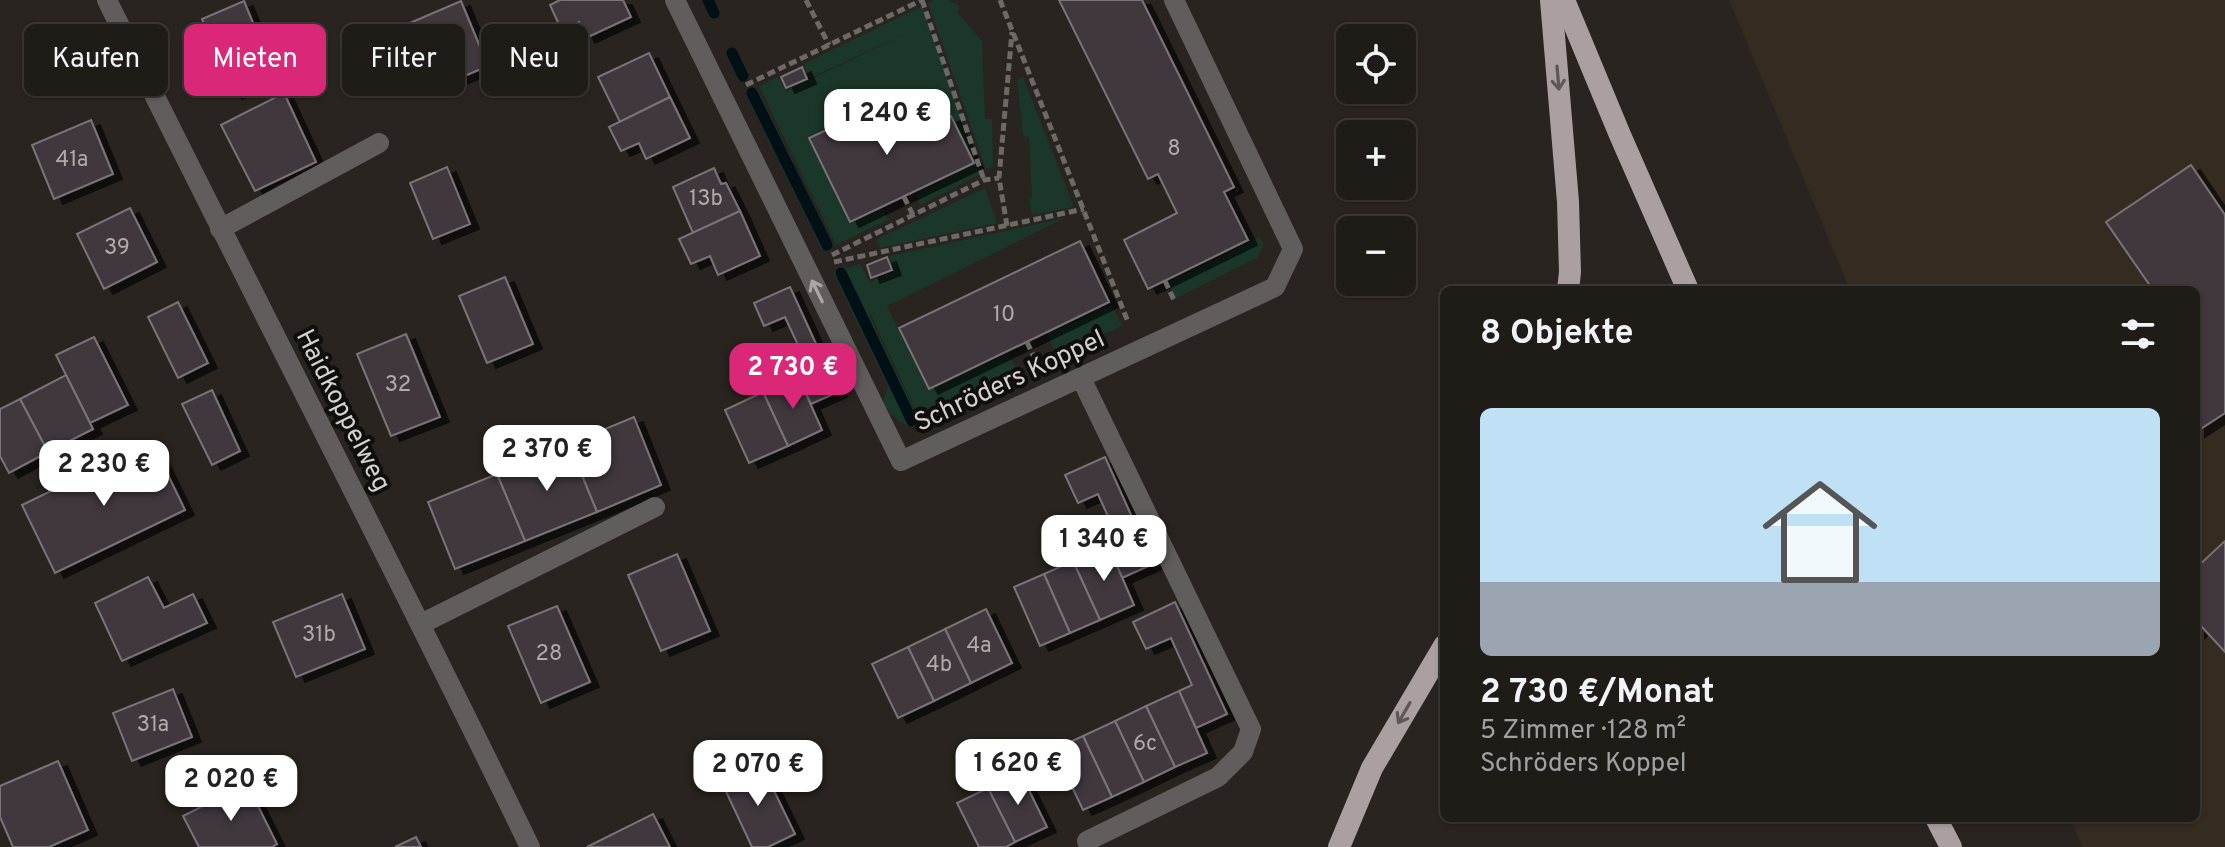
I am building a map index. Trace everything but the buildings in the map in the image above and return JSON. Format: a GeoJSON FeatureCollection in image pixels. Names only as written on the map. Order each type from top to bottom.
{"type":"FeatureCollection","features":[{"type":"Feature","properties":{"kind":"highway"},"geometry":{"type":"LineString","coordinates":[[1551,0],[1568,202],[1568,286]]}},
{"type":"Feature","properties":{"kind":"highway"},"geometry":{"type":"LineString","coordinates":[[1564,0],[1686,286]]}},
{"type":"Feature","properties":{"kind":"highway"},"geometry":{"type":"LineString","coordinates":[[1339,847],[1372,768],[1440,653]]}},
{"type":"Feature","properties":{"kind":"highway"},"geometry":{"type":"LineString","coordinates":[[1938,822],[1951,847]]}},
{"type":"Feature","properties":{"kind":"street","name":"Haidkoppelweg"},"geometry":{"type":"LineString","coordinates":[[107,0],[530,847]]}},
{"type":"Feature","properties":{"kind":"street","name":"Schröders Koppel"},"geometry":{"type":"LineString","coordinates":[[675,0],[901,461],[1275,287],[1293,249],[1174,0]]}},
{"type":"Feature","properties":{"kind":"street"},"geometry":{"type":"LineString","coordinates":[[220,229],[379,143]]}},
{"type":"Feature","properties":{"kind":"street"},"geometry":{"type":"LineString","coordinates":[[1081,378],[1251,729],[1243,752],[1218,777],[1087,841]]}},
{"type":"Feature","properties":{"kind":"street"},"geometry":{"type":"LineString","coordinates":[[421,624],[655,507]]}},
{"type":"Feature","properties":{"kind":"path"},"geometry":{"type":"LineString","coordinates":[[806,0],[829,45]]}},
{"type":"Feature","properties":{"kind":"path"},"geometry":{"type":"LineString","coordinates":[[722,96],[922,0],[984,180]]}},
{"type":"Feature","properties":{"kind":"path"},"geometry":{"type":"LineString","coordinates":[[1000,0],[1130,327]]}},
{"type":"Feature","properties":{"kind":"path"},"geometry":{"type":"LineString","coordinates":[[1007,226],[999,178],[1012,28]]}},
{"type":"Feature","properties":{"kind":"path"},"geometry":{"type":"LineString","coordinates":[[806,268],[984,180],[999,178]]}},
{"type":"Feature","properties":{"kind":"path"},"geometry":{"type":"LineString","coordinates":[[904,197],[913,215]]}},
{"type":"Feature","properties":{"kind":"path"},"geometry":{"type":"LineString","coordinates":[[806,268],[1084,209]]}},
{"type":"Feature","properties":{"kind":"path"},"geometry":{"type":"LineString","coordinates":[[1165,281],[1176,304]]}},
{"type":"Feature","properties":{"kind":"path"},"geometry":{"type":"LineString","coordinates":[[1027,342],[1040,369]]}},
{"type":"Feature","properties":{"kind":"shaded area"},"geometry":{"type":"Polygon","coordinates":[[[1729,0],[2225,0],[2225,847],[2082,847],[2072,822],[2200,822],[2200,286],[1848,286],[1729,0]]]}},
{"type":"Feature","properties":{"kind":"green space"},"geometry":{"type":"Polygon","coordinates":[[[949,0],[960,6],[957,12],[982,41],[985,119],[992,119],[993,166],[986,169],[928,3],[949,0]]]}},
{"type":"Feature","properties":{"kind":"green space"},"geometry":{"type":"Polygon","coordinates":[[[922,6],[981,174],[920,205],[915,194],[975,164],[940,93],[931,98],[932,102],[922,107],[920,103],[909,109],[901,93],[808,137],[849,224],[882,208],[888,220],[836,245],[759,86],[778,77],[786,91],[910,32],[810,78],[803,64],[922,6]]]}},
{"type":"Feature","properties":{"kind":"green space"},"geometry":{"type":"Polygon","coordinates":[[[1023,77],[1074,207],[1032,215],[1029,138],[1023,135],[1017,79],[1023,77]]]}},
{"type":"Feature","properties":{"kind":"green space"},"geometry":{"type":"Polygon","coordinates":[[[757,88],[833,245],[822,250],[746,94],[757,88]]]}},
{"type":"Feature","properties":{"kind":"green space"},"geometry":{"type":"Polygon","coordinates":[[[985,188],[997,223],[880,248],[877,239],[985,188]]]}},
{"type":"Feature","properties":{"kind":"green space"},"geometry":{"type":"Polygon","coordinates":[[[1065,218],[887,306],[928,390],[1009,354],[1019,374],[964,400],[967,412],[928,430],[912,426],[921,422],[871,315],[877,312],[869,315],[919,420],[907,426],[896,419],[882,404],[888,387],[833,272],[860,264],[870,282],[894,271],[889,256],[1065,218]]]}},
{"type":"Feature","properties":{"kind":"green space"},"geometry":{"type":"Polygon","coordinates":[[[1260,237],[1263,243],[1259,257],[1176,298],[1168,283],[1260,237]]]}},
{"type":"Feature","properties":{"kind":"green space"},"geometry":{"type":"Polygon","coordinates":[[[1112,305],[1122,326],[1057,356],[1047,335],[1112,305]]]}},
{"type":"Feature","properties":{"kind":"waterway"},"geometry":{"type":"LineString","coordinates":[[708,0],[714,13]]}},
{"type":"Feature","properties":{"kind":"waterway"},"geometry":{"type":"LineString","coordinates":[[732,53],[743,76]]}},
{"type":"Feature","properties":{"kind":"waterway"},"geometry":{"type":"LineString","coordinates":[[752,93],[827,245]]}},
{"type":"Feature","properties":{"kind":"waterway"},"geometry":{"type":"LineString","coordinates":[[841,273],[912,421]]}}]}
